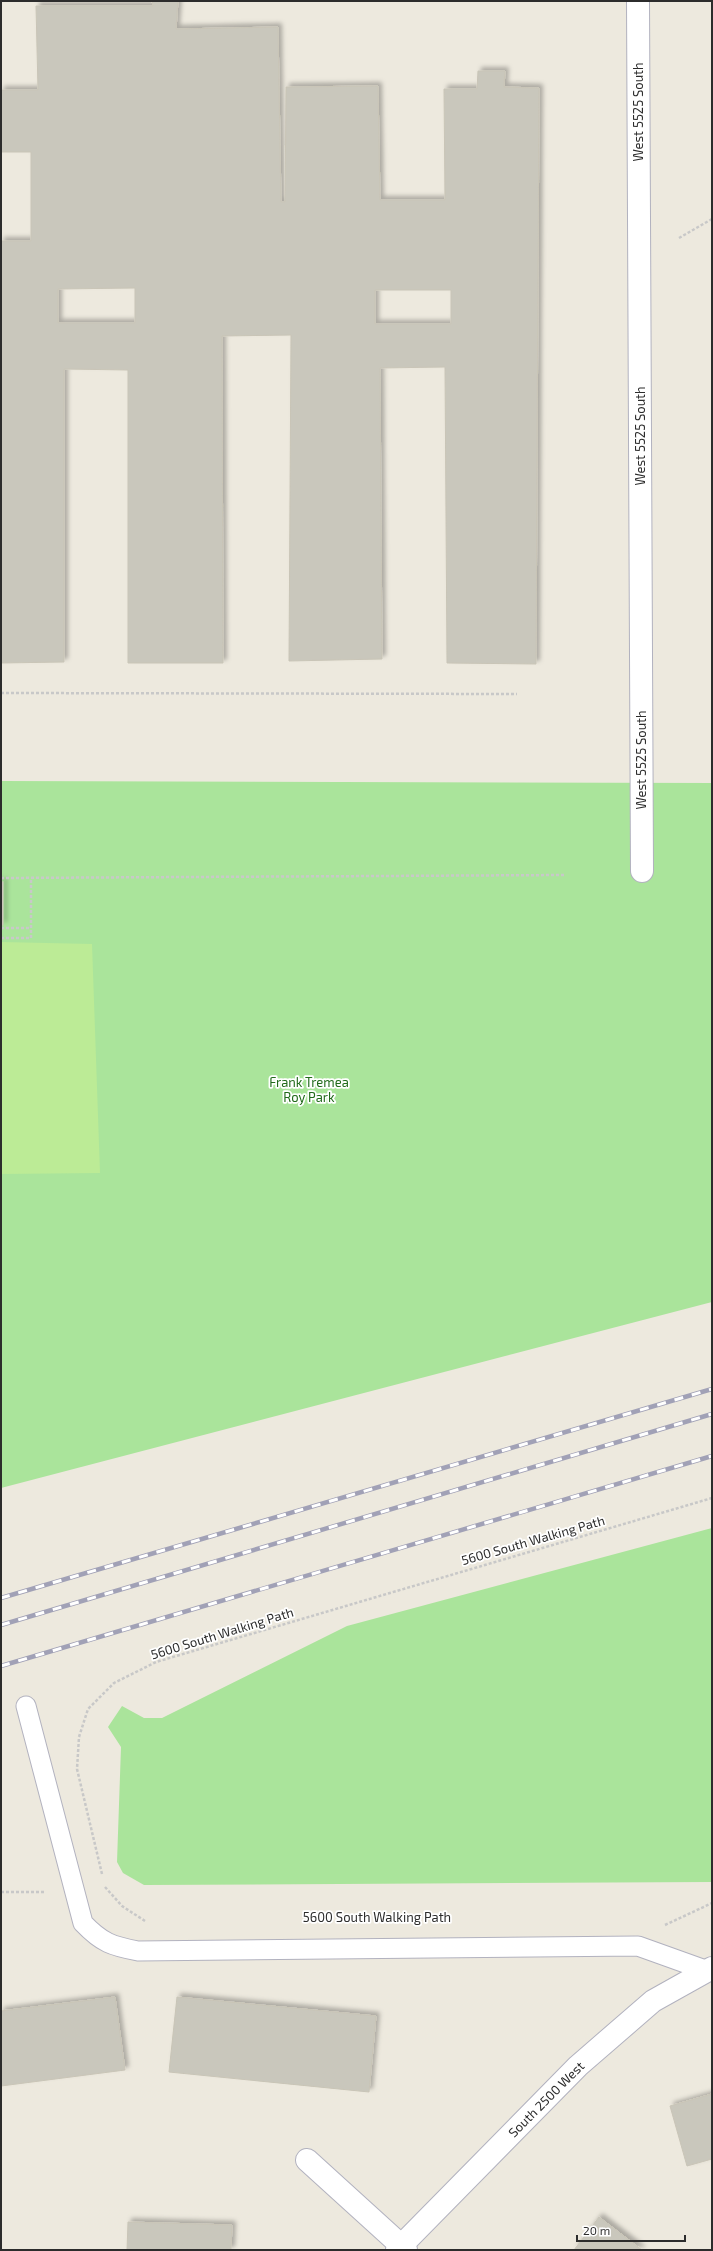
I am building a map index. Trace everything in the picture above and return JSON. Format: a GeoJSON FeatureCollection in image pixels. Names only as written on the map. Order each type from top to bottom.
{"type":"FeatureCollection","features":[{"type":"Feature","properties":{"kind":"street","name":"West 5525 South"},"geometry":{"type":"LineString","coordinates":[[638,1],[642,871]]}},
{"type":"Feature","properties":{"kind":"street","name":"South 2500 West"},"geometry":{"type":"LineString","coordinates":[[401,2249],[578,2066],[653,2001],[708,1969]]}},
{"type":"Feature","properties":{"kind":"street"},"geometry":{"type":"LineString","coordinates":[[307,2160],[401,2249]]}},
{"type":"Feature","properties":{"kind":"lane"},"geometry":{"type":"LineString","coordinates":[[26,1706],[83,1923],[96,1936],[112,1946],[138,1951],[638,1946],[708,1969]]}},
{"type":"Feature","properties":{"kind":"path"},"geometry":{"type":"LineString","coordinates":[[679,238],[712,219]]}},
{"type":"Feature","properties":{"kind":"path"},"geometry":{"type":"LineString","coordinates":[[1,693],[516,694]]}},
{"type":"Feature","properties":{"kind":"path"},"geometry":{"type":"LineString","coordinates":[[1,878],[566,875]]}},
{"type":"Feature","properties":{"kind":"path"},"geometry":{"type":"LineString","coordinates":[[1,938],[31,938],[31,878]]}},
{"type":"Feature","properties":{"kind":"path"},"geometry":{"type":"LineString","coordinates":[[1,928],[31,928]]}},
{"type":"Feature","properties":{"kind":"path","name":"5600 South Walking Path"},"geometry":{"type":"LineString","coordinates":[[151,1922],[144,1921],[122,1906],[106,1888],[77,1770],[79,1736],[88,1709],[114,1683],[156,1662],[712,1498]]}},
{"type":"Feature","properties":{"kind":"path"},"geometry":{"type":"LineString","coordinates":[[1,1892],[75,1892]]}},
{"type":"Feature","properties":{"kind":"path"},"geometry":{"type":"LineString","coordinates":[[660,1927],[712,1903]]}},
{"type":"Feature","properties":{"kind":"green space","name":"Frank Tremea Roy Park"},"geometry":{"type":"Polygon","coordinates":[[[1,781],[712,783],[712,1302],[1,1488],[1,781]]]}},
{"type":"Feature","properties":{"kind":"green space"},"geometry":{"type":"Polygon","coordinates":[[[1,942],[92,944],[100,1173],[1,1174],[1,942]]]}},
{"type":"Feature","properties":{"kind":"green space"},"geometry":{"type":"Polygon","coordinates":[[[712,1528],[712,1882],[144,1885],[123,1873],[117,1862],[121,1747],[108,1727],[122,1706],[144,1718],[162,1718],[347,1626],[712,1528]]]}},
{"type":"Feature","properties":{"kind":"building"},"geometry":{"type":"Polygon","coordinates":[[[152,1],[178,1],[176,29],[278,27],[281,202],[285,202],[286,87],[378,86],[380,200],[445,200],[444,89],[477,89],[478,71],[505,71],[504,87],[539,88],[536,664],[447,663],[445,367],[380,368],[382,659],[289,661],[291,335],[222,336],[223,663],[128,663],[128,370],[64,369],[64,662],[1,663],[1,241],[31,241],[31,152],[1,152],[1,90],[38,90],[36,6],[153,6],[152,1]],[[135,288],[58,289],[58,323],[135,323],[135,288]],[[375,290],[375,324],[451,324],[451,290],[375,290]]]}},
{"type":"Feature","properties":{"kind":"building"},"geometry":{"type":"Polygon","coordinates":[[[1,882],[3,882],[3,925],[1,925],[1,882]]]}},
{"type":"Feature","properties":{"kind":"building"},"geometry":{"type":"Polygon","coordinates":[[[115,1997],[125,2070],[1,2086],[1,2011],[115,1997]]]}},
{"type":"Feature","properties":{"kind":"building"},"geometry":{"type":"Polygon","coordinates":[[[177,1997],[376,2016],[369,2092],[169,2072],[177,1997]]]}},
{"type":"Feature","properties":{"kind":"building"},"geometry":{"type":"Polygon","coordinates":[[[712,2094],[712,2159],[687,2166],[670,2106],[712,2094]]]}},
{"type":"Feature","properties":{"kind":"building"},"geometry":{"type":"Polygon","coordinates":[[[599,2217],[642,2250],[574,2250],[599,2217]]]}},
{"type":"Feature","properties":{"kind":"building"},"geometry":{"type":"Polygon","coordinates":[[[128,2222],[232,2225],[231,2250],[127,2250],[128,2222]]]}},
{"type":"Feature","properties":{"kind":"railway"},"geometry":{"type":"LineString","coordinates":[[1,1598],[712,1389]]}},
{"type":"Feature","properties":{"kind":"railway"},"geometry":{"type":"LineString","coordinates":[[1,1625],[712,1414]]}},
{"type":"Feature","properties":{"kind":"railway"},"geometry":{"type":"LineString","coordinates":[[1,1666],[712,1456]]}}]}
